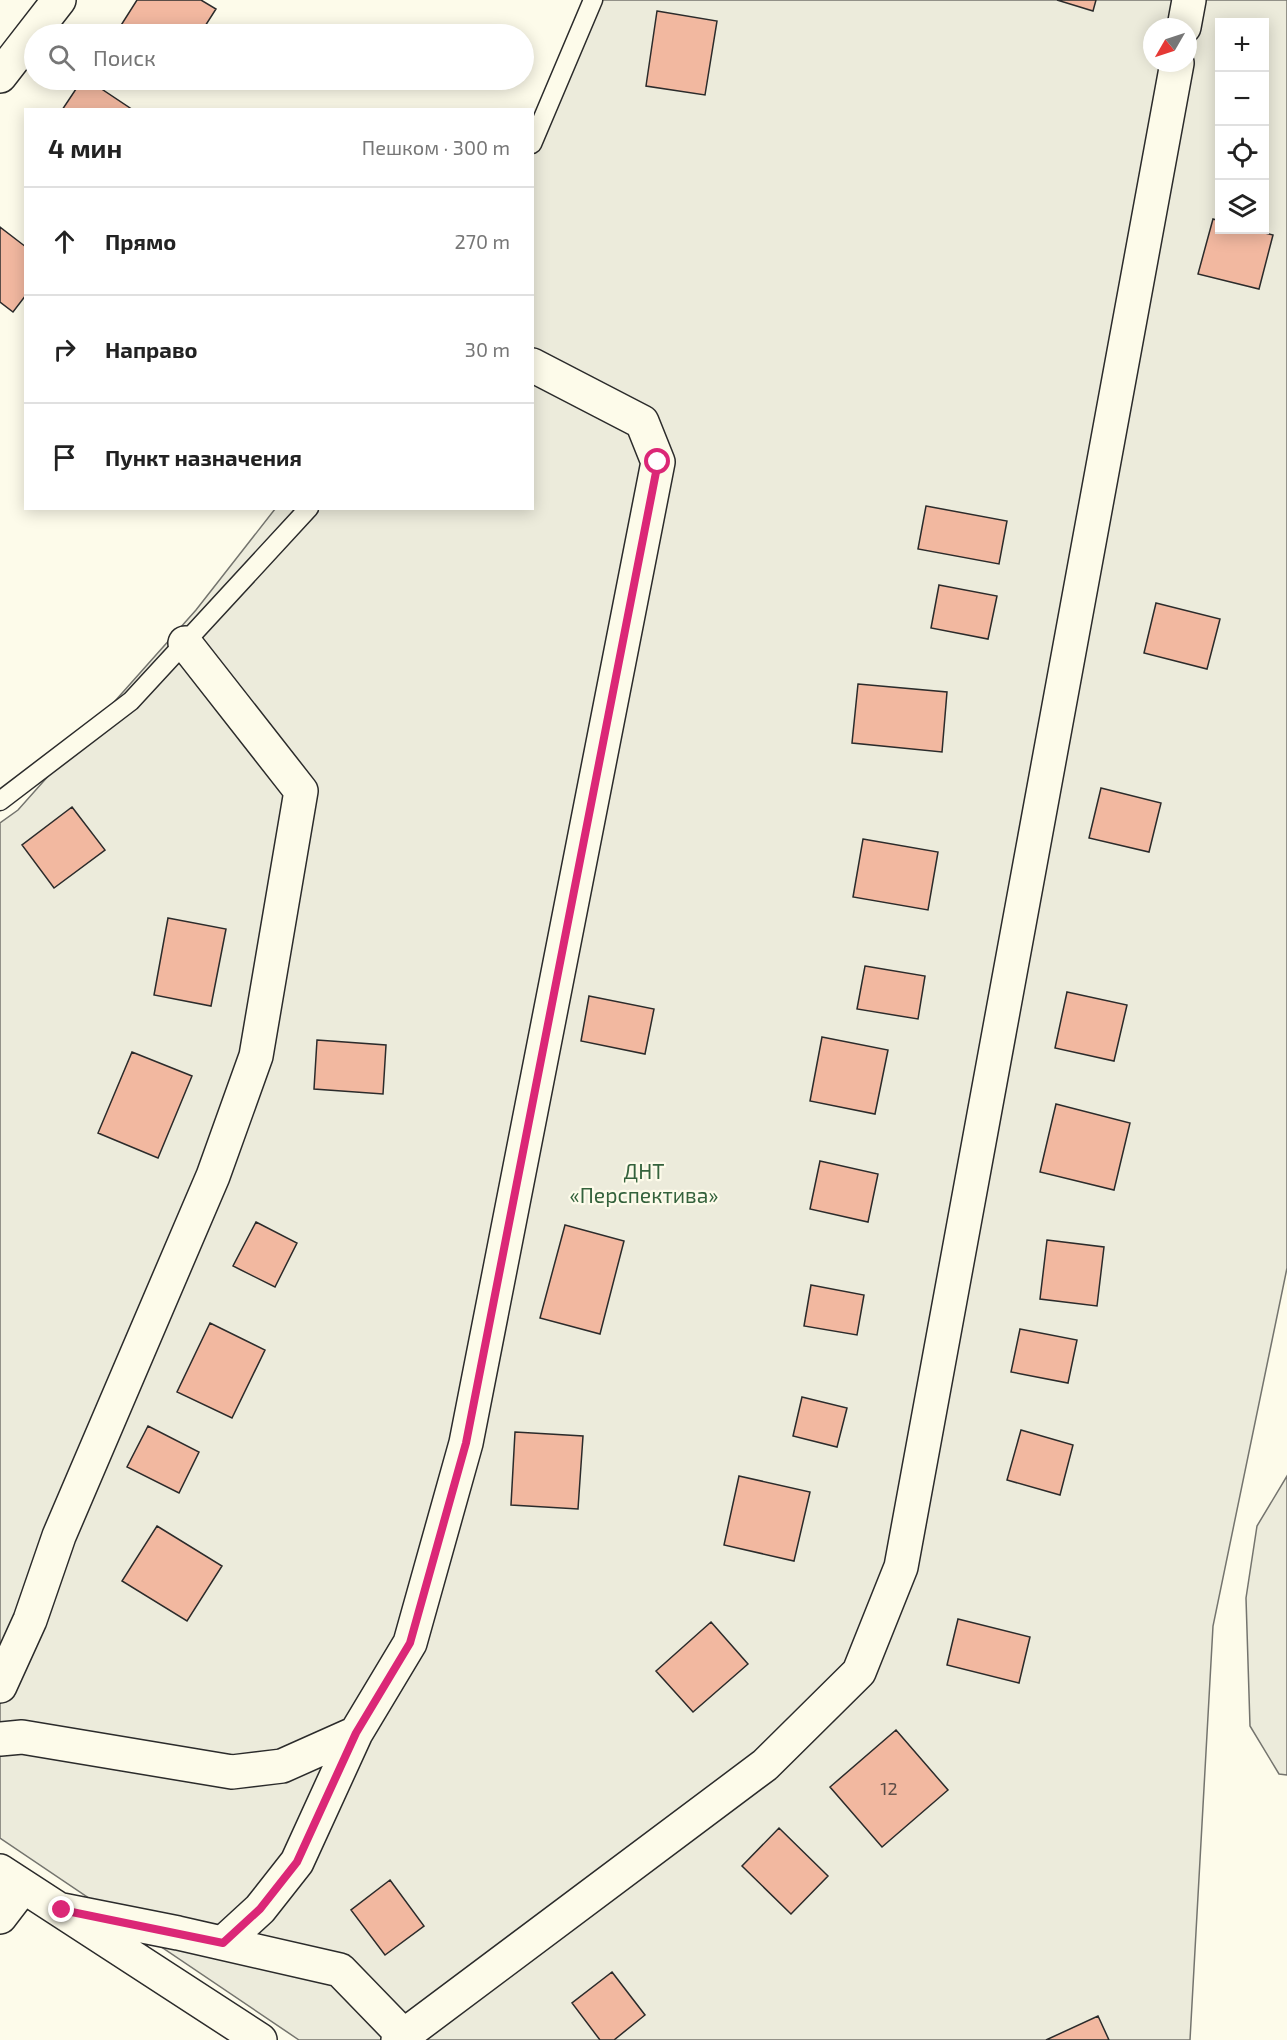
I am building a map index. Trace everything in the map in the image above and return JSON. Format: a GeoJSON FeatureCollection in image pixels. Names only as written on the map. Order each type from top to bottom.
{"type":"FeatureCollection","features":[{"type":"Feature","properties":{"kind":"street"},"geometry":{"type":"LineString","coordinates":[[40,24],[59,0]]}},
{"type":"Feature","properties":{"kind":"street"},"geometry":{"type":"LineString","coordinates":[[1186,18],[1189,0]]}},
{"type":"Feature","properties":{"kind":"street"},"geometry":{"type":"LineString","coordinates":[[0,76],[24,45]]}},
{"type":"Feature","properties":{"kind":"street"},"geometry":{"type":"LineString","coordinates":[[62,1910],[223,1943],[339,1970],[401,2038],[765,1765],[859,1672],[902,1567],[1175,72]]}},
{"type":"Feature","properties":{"kind":"street"},"geometry":{"type":"LineString","coordinates":[[223,1943],[260,1909],[297,1862],[356,1733],[410,1643],[466,1443],[658,462],[642,422],[534,366]]}},
{"type":"Feature","properties":{"kind":"street"},"geometry":{"type":"LineString","coordinates":[[0,1686],[30,1620],[59,1536],[213,1176],[256,1056],[301,791],[185,643]]}},
{"type":"Feature","properties":{"kind":"street"},"geometry":{"type":"LineString","coordinates":[[0,1739],[22,1737],[232,1772],[282,1766],[356,1733]]}},
{"type":"Feature","properties":{"kind":"street"},"geometry":{"type":"LineString","coordinates":[[0,1917],[11,1879],[260,2040]]}},
{"type":"Feature","properties":{"kind":"lane"},"geometry":{"type":"LineString","coordinates":[[534,139],[593,0]]}},
{"type":"Feature","properties":{"kind":"lane"},"geometry":{"type":"LineString","coordinates":[[0,801],[131,701],[307,510]]}},
{"type":"Feature","properties":{"kind":"green space","name":"ДНТ «Перспектива»"},"geometry":{"type":"Polygon","coordinates":[[[590,0],[1287,0],[1287,1268],[1213,1626],[1190,2040],[299,2040],[0,1838],[0,823],[18,810],[196,610],[274,510],[534,510],[534,122],[590,0]]]}},
{"type":"Feature","properties":{"kind":"green space"},"geometry":{"type":"Polygon","coordinates":[[[1287,1476],[1287,1775],[1279,1774],[1250,1726],[1246,1598],[1257,1526],[1287,1476]]]}},
{"type":"Feature","properties":{"kind":"building"},"geometry":{"type":"Polygon","coordinates":[[[137,0],[201,0],[216,9],[206,24],[122,24],[137,0]]]}},
{"type":"Feature","properties":{"kind":"building"},"geometry":{"type":"Polygon","coordinates":[[[1057,0],[1096,0],[1093,11],[1057,0]]]}},
{"type":"Feature","properties":{"kind":"building"},"geometry":{"type":"Polygon","coordinates":[[[657,11],[717,21],[705,95],[646,86],[657,11]]]}},
{"type":"Feature","properties":{"kind":"building"},"geometry":{"type":"Polygon","coordinates":[[[75,90],[103,90],[130,108],[63,108],[75,90]]]}},
{"type":"Feature","properties":{"kind":"building"},"geometry":{"type":"Polygon","coordinates":[[[1213,219],[1215,220],[1215,234],[1273,235],[1259,289],[1198,274],[1213,219]]]}},
{"type":"Feature","properties":{"kind":"building"},"geometry":{"type":"Polygon","coordinates":[[[0,227],[24,245],[24,298],[13,312],[0,302],[0,227]]]}},
{"type":"Feature","properties":{"kind":"building"},"geometry":{"type":"Polygon","coordinates":[[[926,506],[1007,521],[999,564],[918,549],[926,506]]]}},
{"type":"Feature","properties":{"kind":"building"},"geometry":{"type":"Polygon","coordinates":[[[939,585],[997,596],[988,639],[931,628],[939,585]]]}},
{"type":"Feature","properties":{"kind":"building"},"geometry":{"type":"Polygon","coordinates":[[[1156,603],[1220,619],[1207,669],[1144,653],[1156,603]]]}},
{"type":"Feature","properties":{"kind":"building"},"geometry":{"type":"Polygon","coordinates":[[[858,684],[947,692],[942,752],[852,743],[858,684]]]}},
{"type":"Feature","properties":{"kind":"building"},"geometry":{"type":"Polygon","coordinates":[[[1101,788],[1161,803],[1149,852],[1089,838],[1101,788]]]}},
{"type":"Feature","properties":{"kind":"building"},"geometry":{"type":"Polygon","coordinates":[[[72,807],[105,850],[54,888],[22,845],[72,807]]]}},
{"type":"Feature","properties":{"kind":"building"},"geometry":{"type":"Polygon","coordinates":[[[863,839],[938,852],[928,910],[853,897],[863,839]]]}},
{"type":"Feature","properties":{"kind":"building"},"geometry":{"type":"Polygon","coordinates":[[[168,918],[226,929],[211,1006],[154,995],[168,918]]]}},
{"type":"Feature","properties":{"kind":"building"},"geometry":{"type":"Polygon","coordinates":[[[865,966],[925,976],[918,1019],[857,1009],[865,966]]]}},
{"type":"Feature","properties":{"kind":"building"},"geometry":{"type":"Polygon","coordinates":[[[1067,992],[1127,1005],[1114,1061],[1055,1048],[1067,992]]]}},
{"type":"Feature","properties":{"kind":"building"},"geometry":{"type":"Polygon","coordinates":[[[589,996],[654,1009],[645,1054],[581,1041],[589,996]]]}},
{"type":"Feature","properties":{"kind":"building"},"geometry":{"type":"Polygon","coordinates":[[[822,1037],[888,1050],[875,1114],[810,1101],[822,1037]]]}},
{"type":"Feature","properties":{"kind":"building"},"geometry":{"type":"Polygon","coordinates":[[[317,1040],[386,1045],[383,1094],[314,1089],[317,1040]]]}},
{"type":"Feature","properties":{"kind":"building"},"geometry":{"type":"Polygon","coordinates":[[[132,1052],[192,1076],[158,1158],[98,1133],[132,1052]]]}},
{"type":"Feature","properties":{"kind":"building"},"geometry":{"type":"Polygon","coordinates":[[[1056,1104],[1130,1123],[1114,1190],[1040,1172],[1056,1104]]]}},
{"type":"Feature","properties":{"kind":"building"},"geometry":{"type":"Polygon","coordinates":[[[820,1161],[878,1174],[868,1222],[810,1209],[820,1161]]]}},
{"type":"Feature","properties":{"kind":"building"},"geometry":{"type":"Polygon","coordinates":[[[256,1222],[297,1243],[275,1287],[233,1266],[256,1222]]]}},
{"type":"Feature","properties":{"kind":"building"},"geometry":{"type":"Polygon","coordinates":[[[565,1225],[624,1241],[600,1334],[540,1318],[565,1225]]]}},
{"type":"Feature","properties":{"kind":"building"},"geometry":{"type":"Polygon","coordinates":[[[1047,1240],[1104,1247],[1097,1306],[1040,1299],[1047,1240]]]}},
{"type":"Feature","properties":{"kind":"building"},"geometry":{"type":"Polygon","coordinates":[[[811,1285],[864,1295],[857,1335],[804,1326],[811,1285]]]}},
{"type":"Feature","properties":{"kind":"building"},"geometry":{"type":"Polygon","coordinates":[[[210,1323],[265,1350],[232,1418],[177,1392],[210,1323]]]}},
{"type":"Feature","properties":{"kind":"building"},"geometry":{"type":"Polygon","coordinates":[[[1020,1329],[1077,1340],[1068,1383],[1011,1372],[1020,1329]]]}},
{"type":"Feature","properties":{"kind":"building"},"geometry":{"type":"Polygon","coordinates":[[[802,1397],[847,1408],[837,1447],[793,1436],[802,1397]]]}},
{"type":"Feature","properties":{"kind":"building"},"geometry":{"type":"Polygon","coordinates":[[[148,1426],[199,1452],[179,1493],[127,1467],[148,1426]]]}},
{"type":"Feature","properties":{"kind":"building"},"geometry":{"type":"Polygon","coordinates":[[[1021,1430],[1073,1445],[1060,1495],[1007,1480],[1021,1430]]]}},
{"type":"Feature","properties":{"kind":"building"},"geometry":{"type":"Polygon","coordinates":[[[515,1432],[583,1436],[578,1509],[511,1505],[515,1432]]]}},
{"type":"Feature","properties":{"kind":"building"},"geometry":{"type":"Polygon","coordinates":[[[739,1476],[810,1492],[794,1561],[724,1545],[739,1476]]]}},
{"type":"Feature","properties":{"kind":"building"},"geometry":{"type":"Polygon","coordinates":[[[157,1526],[222,1566],[187,1621],[122,1581],[157,1526]]]}},
{"type":"Feature","properties":{"kind":"building"},"geometry":{"type":"Polygon","coordinates":[[[958,1619],[1030,1637],[1019,1683],[947,1665],[958,1619]]]}},
{"type":"Feature","properties":{"kind":"building"},"geometry":{"type":"Polygon","coordinates":[[[711,1622],[748,1664],[693,1712],[656,1671],[711,1622]]]}},
{"type":"Feature","properties":{"kind":"building"},"geometry":{"type":"Polygon","coordinates":[[[896,1730],[948,1790],[882,1847],[830,1787],[896,1730]]]}},
{"type":"Feature","properties":{"kind":"building"},"geometry":{"type":"Polygon","coordinates":[[[779,1828],[828,1876],[791,1914],[742,1866],[779,1828]]]}},
{"type":"Feature","properties":{"kind":"building"},"geometry":{"type":"Polygon","coordinates":[[[390,1880],[424,1926],[385,1955],[351,1910],[390,1880]]]}},
{"type":"Feature","properties":{"kind":"building"},"geometry":{"type":"Polygon","coordinates":[[[612,1972],[645,2015],[614,2040],[600,2040],[572,2003],[612,1972]]]}},
{"type":"Feature","properties":{"kind":"building"},"geometry":{"type":"Polygon","coordinates":[[[1098,2016],[1109,2040],[1046,2040],[1098,2016]]]}},
{"type":"Feature","properties":{"kind":"route"},"geometry":{"type":"LineString","coordinates":[[62,1910],[223,1943],[260,1909],[297,1862],[356,1733],[410,1643],[466,1443],[658,462]]}}]}
